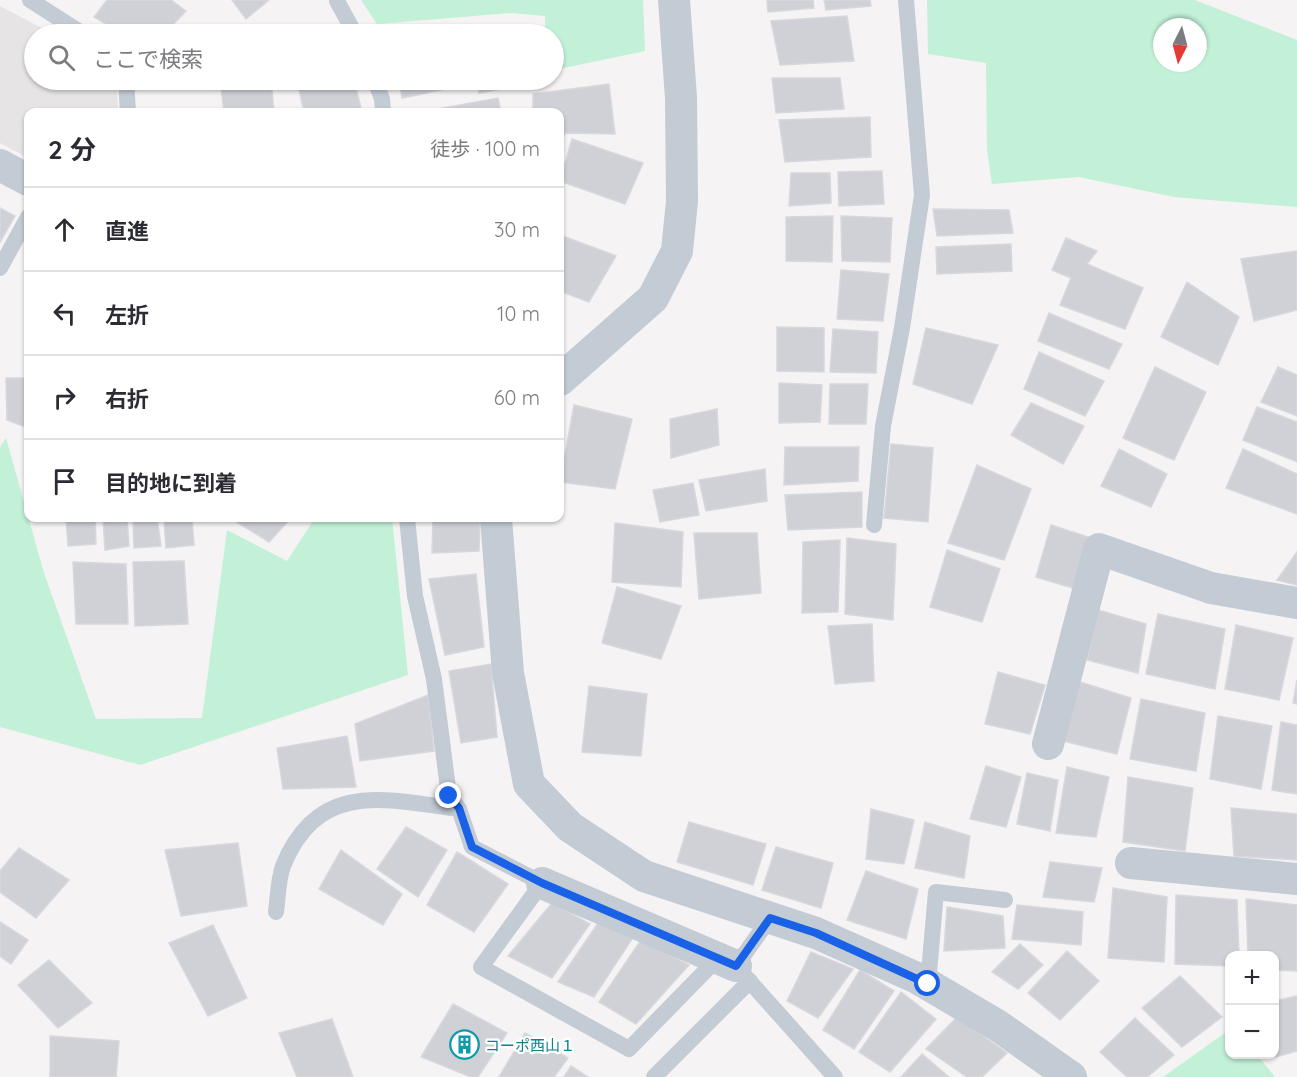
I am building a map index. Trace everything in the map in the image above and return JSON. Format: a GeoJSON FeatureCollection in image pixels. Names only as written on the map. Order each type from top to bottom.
{"type":"FeatureCollection","features":[{"type":"Feature","properties":{"kind":"street"},"geometry":{"type":"LineString","coordinates":[[564,376],[653,298],[677,251],[682,201],[681,98],[674,0]]}},
{"type":"Feature","properties":{"kind":"street"},"geometry":{"type":"LineString","coordinates":[[0,165],[24,178]]}},
{"type":"Feature","properties":{"kind":"street"},"geometry":{"type":"LineString","coordinates":[[496,522],[508,673],[529,784],[570,827],[644,876],[816,933],[928,984],[997,1025],[1071,1077]]}},
{"type":"Feature","properties":{"kind":"street"},"geometry":{"type":"LineString","coordinates":[[1048,744],[1099,549],[1210,588],[1297,603]]}},
{"type":"Feature","properties":{"kind":"street"},"geometry":{"type":"LineString","coordinates":[[1131,863],[1297,879]]}},
{"type":"Feature","properties":{"kind":"street"},"geometry":{"type":"LineString","coordinates":[[542,883],[735,968]]}},
{"type":"Feature","properties":{"kind":"lane"},"geometry":{"type":"LineString","coordinates":[[30,0],[67,24]]}},
{"type":"Feature","properties":{"kind":"lane"},"geometry":{"type":"LineString","coordinates":[[874,525],[883,426],[902,328],[922,195],[906,0]]}},
{"type":"Feature","properties":{"kind":"lane"},"geometry":{"type":"LineString","coordinates":[[337,1],[350,24]]}},
{"type":"Feature","properties":{"kind":"lane"},"geometry":{"type":"LineString","coordinates":[[127,90],[128,108]]}},
{"type":"Feature","properties":{"kind":"lane"},"geometry":{"type":"LineString","coordinates":[[379,90],[383,108]]}},
{"type":"Feature","properties":{"kind":"lane"},"geometry":{"type":"LineString","coordinates":[[0,268],[24,224]]}},
{"type":"Feature","properties":{"kind":"lane"},"geometry":{"type":"LineString","coordinates":[[407,522],[415,596],[434,679],[449,796],[459,808],[472,847],[542,883],[481,967],[629,1049],[735,968]]}},
{"type":"Feature","properties":{"kind":"lane"},"geometry":{"type":"LineString","coordinates":[[276,912],[283,868],[298,839],[322,812],[364,799],[459,808]]}},
{"type":"Feature","properties":{"kind":"lane"},"geometry":{"type":"LineString","coordinates":[[928,984],[936,892],[1005,900]]}},
{"type":"Feature","properties":{"kind":"lane"},"geometry":{"type":"LineString","coordinates":[[654,1077],[770,918]]}},
{"type":"Feature","properties":{"kind":"lane"},"geometry":{"type":"LineString","coordinates":[[735,968],[835,1077]]}},
{"type":"Feature","properties":{"kind":"shaded area"},"geometry":{"type":"Polygon","coordinates":[[[0,6],[34,24],[24,24],[24,90],[117,90],[118,108],[24,108],[24,156],[0,143],[0,6]]]}},
{"type":"Feature","properties":{"kind":"green space"},"geometry":{"type":"Polygon","coordinates":[[[361,0],[643,0],[645,51],[564,68],[564,24],[545,24],[545,16],[511,13],[377,24],[361,0]]]}},
{"type":"Feature","properties":{"kind":"green space"},"geometry":{"type":"Polygon","coordinates":[[[927,0],[1195,0],[1297,40],[1297,207],[1174,197],[1079,177],[992,184],[987,150],[986,63],[928,54],[927,0]]]}},
{"type":"Feature","properties":{"kind":"green space"},"geometry":{"type":"Polygon","coordinates":[[[6,438],[24,502],[24,522],[30,522],[44,573],[96,719],[202,718],[227,530],[287,561],[312,522],[392,522],[408,675],[140,765],[0,727],[0,447],[6,438]]]}},
{"type":"Feature","properties":{"kind":"green space"},"geometry":{"type":"Polygon","coordinates":[[[1225,1033],[1225,1059],[1260,1059],[1275,1077],[1163,1077],[1225,1033]]]}},
{"type":"Feature","properties":{"kind":"building"},"geometry":{"type":"Polygon","coordinates":[[[107,0],[171,0],[186,11],[174,24],[106,24],[94,17],[107,0]]]}},
{"type":"Feature","properties":{"kind":"building"},"geometry":{"type":"Polygon","coordinates":[[[232,0],[269,0],[246,19],[232,0]]]}},
{"type":"Feature","properties":{"kind":"building"},"geometry":{"type":"Polygon","coordinates":[[[767,0],[813,0],[814,8],[768,12],[767,0]]]}},
{"type":"Feature","properties":{"kind":"building"},"geometry":{"type":"Polygon","coordinates":[[[824,0],[870,0],[871,6],[826,10],[824,0]]]}},
{"type":"Feature","properties":{"kind":"building"},"geometry":{"type":"Polygon","coordinates":[[[847,16],[854,61],[780,65],[771,21],[847,16]]]}},
{"type":"Feature","properties":{"kind":"building"},"geometry":{"type":"Polygon","coordinates":[[[772,78],[840,78],[844,109],[776,113],[772,78]]]}},
{"type":"Feature","properties":{"kind":"building"},"geometry":{"type":"Polygon","coordinates":[[[609,84],[615,134],[565,133],[564,136],[564,108],[533,108],[533,94],[609,84]]]}},
{"type":"Feature","properties":{"kind":"building"},"geometry":{"type":"Polygon","coordinates":[[[221,90],[272,90],[274,108],[224,108],[221,90]]]}},
{"type":"Feature","properties":{"kind":"building"},"geometry":{"type":"Polygon","coordinates":[[[299,90],[356,90],[361,108],[303,108],[299,90]]]}},
{"type":"Feature","properties":{"kind":"building"},"geometry":{"type":"Polygon","coordinates":[[[401,90],[441,90],[402,98],[401,90]]]}},
{"type":"Feature","properties":{"kind":"building"},"geometry":{"type":"Polygon","coordinates":[[[479,90],[495,90],[479,93],[479,90]]]}},
{"type":"Feature","properties":{"kind":"building"},"geometry":{"type":"Polygon","coordinates":[[[498,98],[500,108],[443,108],[498,98]]]}},
{"type":"Feature","properties":{"kind":"building"},"geometry":{"type":"Polygon","coordinates":[[[870,117],[871,157],[785,162],[779,120],[870,117]]]}},
{"type":"Feature","properties":{"kind":"building"},"geometry":{"type":"Polygon","coordinates":[[[572,139],[643,163],[625,204],[564,182],[564,167],[572,139]]]}},
{"type":"Feature","properties":{"kind":"building"},"geometry":{"type":"Polygon","coordinates":[[[882,171],[884,204],[839,206],[838,172],[882,171]]]}},
{"type":"Feature","properties":{"kind":"building"},"geometry":{"type":"Polygon","coordinates":[[[791,173],[830,173],[831,203],[789,206],[791,173]]]}},
{"type":"Feature","properties":{"kind":"building"},"geometry":{"type":"Polygon","coordinates":[[[0,208],[15,216],[0,242],[0,208]]]}},
{"type":"Feature","properties":{"kind":"building"},"geometry":{"type":"Polygon","coordinates":[[[933,209],[1009,210],[1013,233],[937,236],[933,209]]]}},
{"type":"Feature","properties":{"kind":"building"},"geometry":{"type":"Polygon","coordinates":[[[833,216],[832,262],[786,261],[786,217],[833,216]]]}},
{"type":"Feature","properties":{"kind":"building"},"geometry":{"type":"Polygon","coordinates":[[[841,216],[892,218],[890,262],[842,261],[841,216]]]}},
{"type":"Feature","properties":{"kind":"building"},"geometry":{"type":"Polygon","coordinates":[[[564,236],[616,256],[589,302],[564,293],[564,236]]]}},
{"type":"Feature","properties":{"kind":"building"},"geometry":{"type":"Polygon","coordinates":[[[1066,238],[1097,251],[1087,264],[1143,288],[1125,329],[1060,305],[1071,278],[1052,270],[1066,238]]]}},
{"type":"Feature","properties":{"kind":"building"},"geometry":{"type":"Polygon","coordinates":[[[1011,244],[1012,271],[937,274],[936,247],[1011,244]]]}},
{"type":"Feature","properties":{"kind":"building"},"geometry":{"type":"Polygon","coordinates":[[[1297,251],[1297,310],[1254,321],[1241,259],[1297,251]]]}},
{"type":"Feature","properties":{"kind":"building"},"geometry":{"type":"Polygon","coordinates":[[[841,270],[889,274],[883,321],[837,319],[841,270]]]}},
{"type":"Feature","properties":{"kind":"building"},"geometry":{"type":"Polygon","coordinates":[[[1187,282],[1239,317],[1218,365],[1161,337],[1187,282]]]}},
{"type":"Feature","properties":{"kind":"building"},"geometry":{"type":"Polygon","coordinates":[[[1049,313],[1122,344],[1109,369],[1038,341],[1049,313]]]}},
{"type":"Feature","properties":{"kind":"building"},"geometry":{"type":"Polygon","coordinates":[[[777,327],[824,328],[824,372],[777,371],[777,327]]]}},
{"type":"Feature","properties":{"kind":"building"},"geometry":{"type":"Polygon","coordinates":[[[926,328],[998,345],[972,404],[913,384],[926,328]]]}},
{"type":"Feature","properties":{"kind":"building"},"geometry":{"type":"Polygon","coordinates":[[[833,329],[878,332],[876,373],[830,372],[833,329]]]}},
{"type":"Feature","properties":{"kind":"building"},"geometry":{"type":"Polygon","coordinates":[[[1039,352],[1104,381],[1085,416],[1024,389],[1039,352]]]}},
{"type":"Feature","properties":{"kind":"building"},"geometry":{"type":"Polygon","coordinates":[[[1155,367],[1206,392],[1174,460],[1123,438],[1155,367]]]}},
{"type":"Feature","properties":{"kind":"building"},"geometry":{"type":"Polygon","coordinates":[[[1278,367],[1297,375],[1297,416],[1261,402],[1278,367]]]}},
{"type":"Feature","properties":{"kind":"building"},"geometry":{"type":"Polygon","coordinates":[[[6,378],[24,378],[24,426],[7,420],[6,378]]]}},
{"type":"Feature","properties":{"kind":"building"},"geometry":{"type":"Polygon","coordinates":[[[779,383],[822,385],[820,422],[779,423],[779,383]]]}},
{"type":"Feature","properties":{"kind":"building"},"geometry":{"type":"Polygon","coordinates":[[[830,384],[868,384],[866,424],[829,424],[830,384]]]}},
{"type":"Feature","properties":{"kind":"building"},"geometry":{"type":"Polygon","coordinates":[[[1031,403],[1084,426],[1063,464],[1011,435],[1031,403]]]}},
{"type":"Feature","properties":{"kind":"building"},"geometry":{"type":"Polygon","coordinates":[[[574,405],[632,419],[615,489],[564,483],[564,460],[574,405]]]}},
{"type":"Feature","properties":{"kind":"building"},"geometry":{"type":"Polygon","coordinates":[[[1257,407],[1297,422],[1297,462],[1243,440],[1257,407]]]}},
{"type":"Feature","properties":{"kind":"building"},"geometry":{"type":"Polygon","coordinates":[[[717,409],[719,445],[671,458],[670,419],[717,409]]]}},
{"type":"Feature","properties":{"kind":"building"},"geometry":{"type":"Polygon","coordinates":[[[891,444],[933,448],[928,522],[884,518],[891,444]]]}},
{"type":"Feature","properties":{"kind":"building"},"geometry":{"type":"Polygon","coordinates":[[[785,447],[859,447],[858,481],[784,485],[785,447]]]}},
{"type":"Feature","properties":{"kind":"building"},"geometry":{"type":"Polygon","coordinates":[[[1119,449],[1167,474],[1151,507],[1101,486],[1119,449]]]}},
{"type":"Feature","properties":{"kind":"building"},"geometry":{"type":"Polygon","coordinates":[[[1243,449],[1297,474],[1297,514],[1226,488],[1243,449]]]}},
{"type":"Feature","properties":{"kind":"building"},"geometry":{"type":"Polygon","coordinates":[[[977,465],[1031,489],[1004,560],[948,543],[977,465]]]}},
{"type":"Feature","properties":{"kind":"building"},"geometry":{"type":"Polygon","coordinates":[[[765,469],[767,501],[706,511],[699,480],[765,469]]]}},
{"type":"Feature","properties":{"kind":"building"},"geometry":{"type":"Polygon","coordinates":[[[693,483],[699,515],[660,522],[653,490],[693,483]]]}},
{"type":"Feature","properties":{"kind":"building"},"geometry":{"type":"Polygon","coordinates":[[[862,492],[862,527],[788,530],[785,495],[862,492]]]}},
{"type":"Feature","properties":{"kind":"building"},"geometry":{"type":"Polygon","coordinates":[[[66,522],[95,522],[96,544],[68,546],[66,522]]]}},
{"type":"Feature","properties":{"kind":"building"},"geometry":{"type":"Polygon","coordinates":[[[103,522],[127,522],[129,546],[105,550],[103,522]]]}},
{"type":"Feature","properties":{"kind":"building"},"geometry":{"type":"Polygon","coordinates":[[[133,522],[158,522],[161,546],[134,548],[133,522]]]}},
{"type":"Feature","properties":{"kind":"building"},"geometry":{"type":"Polygon","coordinates":[[[164,522],[192,522],[194,545],[166,548],[164,522]]]}},
{"type":"Feature","properties":{"kind":"building"},"geometry":{"type":"Polygon","coordinates":[[[237,522],[287,522],[269,542],[237,522]]]}},
{"type":"Feature","properties":{"kind":"building"},"geometry":{"type":"Polygon","coordinates":[[[433,522],[480,522],[479,551],[432,553],[433,522]]]}},
{"type":"Feature","properties":{"kind":"building"},"geometry":{"type":"Polygon","coordinates":[[[615,523],[683,532],[681,587],[612,582],[615,523]]]}},
{"type":"Feature","properties":{"kind":"building"},"geometry":{"type":"Polygon","coordinates":[[[1051,525],[1094,539],[1076,589],[1036,577],[1051,525]]]}},
{"type":"Feature","properties":{"kind":"building"},"geometry":{"type":"Polygon","coordinates":[[[694,533],[757,533],[761,593],[699,599],[694,533]]]}},
{"type":"Feature","properties":{"kind":"building"},"geometry":{"type":"Polygon","coordinates":[[[847,538],[896,544],[893,620],[845,614],[847,538]]]}},
{"type":"Feature","properties":{"kind":"building"},"geometry":{"type":"Polygon","coordinates":[[[840,540],[838,612],[802,613],[803,542],[840,540]]]}},
{"type":"Feature","properties":{"kind":"building"},"geometry":{"type":"Polygon","coordinates":[[[947,550],[1000,569],[982,622],[930,607],[947,550]]]}},
{"type":"Feature","properties":{"kind":"building"},"geometry":{"type":"Polygon","coordinates":[[[1297,552],[1297,585],[1277,580],[1297,552]]]}},
{"type":"Feature","properties":{"kind":"building"},"geometry":{"type":"Polygon","coordinates":[[[184,561],[188,624],[135,626],[133,562],[184,561]]]}},
{"type":"Feature","properties":{"kind":"building"},"geometry":{"type":"Polygon","coordinates":[[[73,562],[126,564],[128,624],[76,624],[73,562]]]}},
{"type":"Feature","properties":{"kind":"building"},"geometry":{"type":"Polygon","coordinates":[[[476,574],[484,647],[445,655],[429,579],[476,574]]]}},
{"type":"Feature","properties":{"kind":"building"},"geometry":{"type":"Polygon","coordinates":[[[617,587],[681,606],[661,659],[602,643],[617,587]]]}},
{"type":"Feature","properties":{"kind":"building"},"geometry":{"type":"Polygon","coordinates":[[[1098,610],[1146,624],[1138,673],[1087,660],[1098,610]]]}},
{"type":"Feature","properties":{"kind":"building"},"geometry":{"type":"Polygon","coordinates":[[[1158,614],[1225,629],[1215,689],[1146,674],[1158,614]]]}},
{"type":"Feature","properties":{"kind":"building"},"geometry":{"type":"Polygon","coordinates":[[[872,624],[874,681],[835,684],[828,626],[872,624]]]}},
{"type":"Feature","properties":{"kind":"building"},"geometry":{"type":"Polygon","coordinates":[[[1236,625],[1293,638],[1279,700],[1225,689],[1236,625]]]}},
{"type":"Feature","properties":{"kind":"building"},"geometry":{"type":"Polygon","coordinates":[[[491,664],[497,737],[461,743],[449,671],[491,664]]]}},
{"type":"Feature","properties":{"kind":"building"},"geometry":{"type":"Polygon","coordinates":[[[998,672],[1045,685],[1030,734],[985,724],[998,672]]]}},
{"type":"Feature","properties":{"kind":"building"},"geometry":{"type":"Polygon","coordinates":[[[1297,680],[1297,704],[1293,703],[1297,680]]]}},
{"type":"Feature","properties":{"kind":"building"},"geometry":{"type":"Polygon","coordinates":[[[1080,682],[1131,698],[1117,754],[1063,741],[1080,682]]]}},
{"type":"Feature","properties":{"kind":"building"},"geometry":{"type":"Polygon","coordinates":[[[589,686],[647,694],[641,756],[582,752],[589,686]]]}},
{"type":"Feature","properties":{"kind":"building"},"geometry":{"type":"Polygon","coordinates":[[[428,695],[434,751],[360,761],[355,724],[428,695]]]}},
{"type":"Feature","properties":{"kind":"building"},"geometry":{"type":"Polygon","coordinates":[[[1141,699],[1205,713],[1196,771],[1130,759],[1141,699]]]}},
{"type":"Feature","properties":{"kind":"building"},"geometry":{"type":"Polygon","coordinates":[[[1218,716],[1272,726],[1261,789],[1210,779],[1218,716]]]}},
{"type":"Feature","properties":{"kind":"building"},"geometry":{"type":"Polygon","coordinates":[[[1281,722],[1297,725],[1297,794],[1272,790],[1281,722]]]}},
{"type":"Feature","properties":{"kind":"building"},"geometry":{"type":"Polygon","coordinates":[[[347,736],[356,787],[283,789],[277,748],[347,736]]]}},
{"type":"Feature","properties":{"kind":"building"},"geometry":{"type":"Polygon","coordinates":[[[986,766],[1021,777],[1006,827],[970,819],[986,766]]]}},
{"type":"Feature","properties":{"kind":"building"},"geometry":{"type":"Polygon","coordinates":[[[1067,767],[1109,777],[1096,837],[1056,833],[1067,767]]]}},
{"type":"Feature","properties":{"kind":"building"},"geometry":{"type":"Polygon","coordinates":[[[1027,773],[1058,780],[1050,831],[1017,824],[1027,773]]]}},
{"type":"Feature","properties":{"kind":"building"},"geometry":{"type":"Polygon","coordinates":[[[1128,777],[1193,788],[1185,851],[1123,842],[1128,777]]]}},
{"type":"Feature","properties":{"kind":"building"},"geometry":{"type":"Polygon","coordinates":[[[1231,808],[1297,814],[1297,860],[1234,856],[1231,808]]]}},
{"type":"Feature","properties":{"kind":"building"},"geometry":{"type":"Polygon","coordinates":[[[871,809],[914,820],[904,864],[866,859],[871,809]]]}},
{"type":"Feature","properties":{"kind":"building"},"geometry":{"type":"Polygon","coordinates":[[[689,822],[766,844],[753,885],[677,862],[689,822]]]}},
{"type":"Feature","properties":{"kind":"building"},"geometry":{"type":"Polygon","coordinates":[[[925,822],[970,836],[964,878],[915,868],[925,822]]]}},
{"type":"Feature","properties":{"kind":"building"},"geometry":{"type":"Polygon","coordinates":[[[406,827],[447,850],[418,897],[377,869],[406,827]]]}},
{"type":"Feature","properties":{"kind":"building"},"geometry":{"type":"Polygon","coordinates":[[[238,843],[247,906],[181,916],[165,850],[238,843]]]}},
{"type":"Feature","properties":{"kind":"building"},"geometry":{"type":"Polygon","coordinates":[[[776,847],[833,863],[821,908],[762,890],[776,847]]]}},
{"type":"Feature","properties":{"kind":"building"},"geometry":{"type":"Polygon","coordinates":[[[19,848],[69,880],[36,918],[0,892],[0,871],[19,848]]]}},
{"type":"Feature","properties":{"kind":"building"},"geometry":{"type":"Polygon","coordinates":[[[341,850],[402,894],[383,925],[319,889],[341,850]]]}},
{"type":"Feature","properties":{"kind":"building"},"geometry":{"type":"Polygon","coordinates":[[[457,852],[508,884],[474,932],[427,905],[457,852]]]}},
{"type":"Feature","properties":{"kind":"building"},"geometry":{"type":"Polygon","coordinates":[[[1050,862],[1102,868],[1094,902],[1043,897],[1050,862]]]}},
{"type":"Feature","properties":{"kind":"building"},"geometry":{"type":"Polygon","coordinates":[[[866,871],[918,889],[906,939],[847,920],[866,871]]]}},
{"type":"Feature","properties":{"kind":"building"},"geometry":{"type":"Polygon","coordinates":[[[1113,888],[1167,897],[1164,962],[1108,958],[1113,888]]]}},
{"type":"Feature","properties":{"kind":"building"},"geometry":{"type":"Polygon","coordinates":[[[1176,895],[1237,900],[1239,951],[1225,951],[1225,966],[1175,964],[1176,895]]]}},
{"type":"Feature","properties":{"kind":"building"},"geometry":{"type":"Polygon","coordinates":[[[1246,899],[1297,905],[1297,971],[1279,970],[1279,951],[1248,951],[1246,899]]]}},
{"type":"Feature","properties":{"kind":"building"},"geometry":{"type":"Polygon","coordinates":[[[552,903],[590,924],[552,978],[508,956],[552,903]]]}},
{"type":"Feature","properties":{"kind":"building"},"geometry":{"type":"Polygon","coordinates":[[[1017,905],[1083,912],[1081,945],[1012,939],[1017,905]]]}},
{"type":"Feature","properties":{"kind":"building"},"geometry":{"type":"Polygon","coordinates":[[[947,907],[1003,916],[1005,948],[944,951],[947,907]]]}},
{"type":"Feature","properties":{"kind":"building"},"geometry":{"type":"Polygon","coordinates":[[[600,920],[632,939],[594,997],[558,982],[600,920]]]}},
{"type":"Feature","properties":{"kind":"building"},"geometry":{"type":"Polygon","coordinates":[[[0,922],[28,940],[11,964],[0,956],[0,922]]]}},
{"type":"Feature","properties":{"kind":"building"},"geometry":{"type":"Polygon","coordinates":[[[213,925],[247,998],[208,1016],[169,943],[213,925]]]}},
{"type":"Feature","properties":{"kind":"building"},"geometry":{"type":"Polygon","coordinates":[[[641,940],[689,965],[636,1024],[599,1002],[641,940]]]}},
{"type":"Feature","properties":{"kind":"building"},"geometry":{"type":"Polygon","coordinates":[[[1020,944],[1043,965],[1018,989],[992,972],[1020,944]]]}},
{"type":"Feature","properties":{"kind":"building"},"geometry":{"type":"Polygon","coordinates":[[[1067,951],[1099,981],[1060,1020],[1028,993],[1067,951]]]}},
{"type":"Feature","properties":{"kind":"building"},"geometry":{"type":"Polygon","coordinates":[[[811,952],[853,969],[818,1018],[787,1001],[811,952]]]}},
{"type":"Feature","properties":{"kind":"building"},"geometry":{"type":"Polygon","coordinates":[[[49,960],[92,1003],[58,1028],[18,985],[49,960]]]}},
{"type":"Feature","properties":{"kind":"building"},"geometry":{"type":"Polygon","coordinates":[[[860,970],[894,991],[854,1049],[823,1030],[860,970]]]}},
{"type":"Feature","properties":{"kind":"building"},"geometry":{"type":"Polygon","coordinates":[[[1180,976],[1222,1017],[1182,1047],[1142,1008],[1180,976]]]}},
{"type":"Feature","properties":{"kind":"building"},"geometry":{"type":"Polygon","coordinates":[[[901,992],[936,1019],[890,1072],[859,1052],[901,992]]]}},
{"type":"Feature","properties":{"kind":"building"},"geometry":{"type":"Polygon","coordinates":[[[1297,996],[1297,1051],[1279,1056],[1279,1005],[1279,1000],[1297,996]]]}},
{"type":"Feature","properties":{"kind":"building","name":"コーポ西山１"},"geometry":{"type":"Polygon","coordinates":[[[453,1004],[507,1033],[478,1077],[471,1077],[421,1057],[453,1004]]]}},
{"type":"Feature","properties":{"kind":"building"},"geometry":{"type":"Polygon","coordinates":[[[957,1017],[1007,1053],[982,1077],[967,1077],[926,1049],[957,1017]]]}},
{"type":"Feature","properties":{"kind":"building"},"geometry":{"type":"Polygon","coordinates":[[[1135,1018],[1174,1055],[1147,1077],[1127,1077],[1100,1052],[1135,1018]]]}},
{"type":"Feature","properties":{"kind":"building"},"geometry":{"type":"Polygon","coordinates":[[[332,1019],[353,1077],[297,1077],[279,1033],[332,1019]]]}},
{"type":"Feature","properties":{"kind":"building"},"geometry":{"type":"Polygon","coordinates":[[[525,1033],[568,1058],[554,1077],[499,1077],[525,1033]]]}},
{"type":"Feature","properties":{"kind":"building"},"geometry":{"type":"Polygon","coordinates":[[[50,1036],[119,1041],[116,1077],[50,1077],[50,1036]]]}},
{"type":"Feature","properties":{"kind":"building"},"geometry":{"type":"Polygon","coordinates":[[[922,1054],[949,1077],[901,1077],[922,1054]]]}},
{"type":"Feature","properties":{"kind":"building"},"geometry":{"type":"Polygon","coordinates":[[[571,1066],[588,1077],[564,1077],[571,1066]]]}},
{"type":"Feature","properties":{"kind":"place","name":"コーポ西山１"},"geometry":{"type":"Point","coordinates":[464,1045]}},
{"type":"Feature","properties":{"kind":"route"},"geometry":{"type":"LineString","coordinates":[[449,796],[459,808],[472,847],[542,883],[736,966],[770,918],[816,933],[928,984]]}}]}
